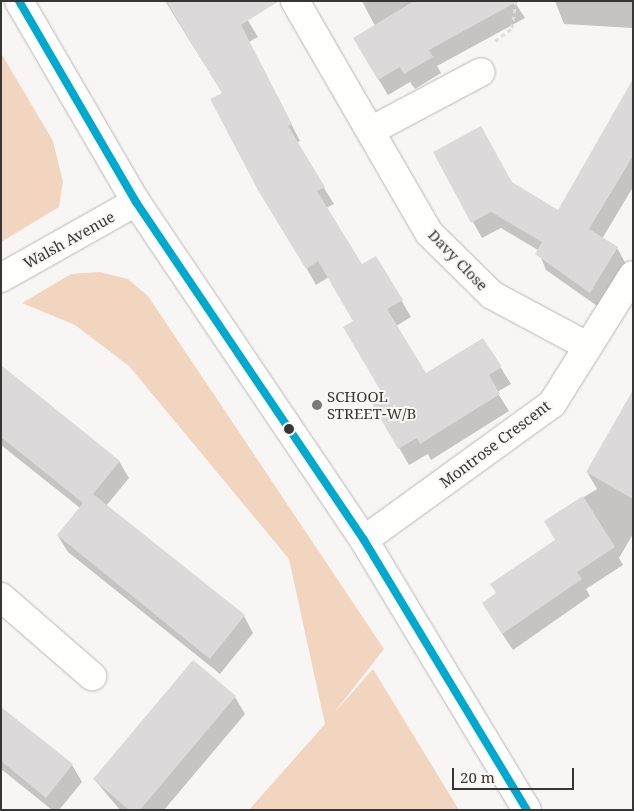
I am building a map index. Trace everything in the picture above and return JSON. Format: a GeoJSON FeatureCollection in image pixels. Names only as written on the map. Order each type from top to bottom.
{"type":"FeatureCollection","features":[{"type":"Feature","properties":{"kind":"street"},"geometry":{"type":"LineString","coordinates":[[19,1],[136,202],[364,540],[527,810]]}},
{"type":"Feature","properties":{"kind":"street","name":"Davy Close"},"geometry":{"type":"LineString","coordinates":[[295,1],[436,240],[492,295],[587,346]]}},
{"type":"Feature","properties":{"kind":"street"},"geometry":{"type":"LineString","coordinates":[[372,130],[481,72]]}},
{"type":"Feature","properties":{"kind":"street","name":"Walsh Avenue"},"geometry":{"type":"LineString","coordinates":[[1,278],[136,202]]}},
{"type":"Feature","properties":{"kind":"street","name":"Montrose Crescent"},"geometry":{"type":"LineString","coordinates":[[364,540],[552,404],[633,276]]}},
{"type":"Feature","properties":{"kind":"street"},"geometry":{"type":"LineString","coordinates":[[1,597],[92,676]]}},
{"type":"Feature","properties":{"kind":"shaded area"},"geometry":{"type":"Polygon","coordinates":[[[1,53],[53,141],[63,182],[59,207],[1,242],[1,53]]]}},
{"type":"Feature","properties":{"kind":"shaded area"},"geometry":{"type":"Polygon","coordinates":[[[99,272],[128,279],[148,296],[384,649],[334,713],[373,669],[459,810],[249,810],[325,724],[289,559],[129,366],[75,325],[22,303],[71,274],[99,272]]]}},
{"type":"Feature","properties":{"kind":"building"},"geometry":{"type":"Polygon","coordinates":[[[166,1],[279,1],[241,25],[292,124],[288,126],[325,187],[317,191],[362,264],[376,256],[403,300],[387,309],[426,373],[483,338],[502,367],[489,375],[500,394],[420,444],[417,438],[398,449],[370,400],[382,393],[343,327],[353,321],[318,261],[306,269],[259,192],[210,99],[222,93],[166,1]]]}},
{"type":"Feature","properties":{"kind":"building"},"geometry":{"type":"Polygon","coordinates":[[[414,1],[518,1],[429,50],[433,57],[404,74],[400,67],[378,80],[353,38],[414,1]]]}},
{"type":"Feature","properties":{"kind":"building"},"geometry":{"type":"Polygon","coordinates":[[[633,79],[633,156],[589,229],[618,247],[590,293],[535,254],[542,242],[491,212],[471,223],[433,152],[481,126],[512,182],[558,210],[633,79]]]}},
{"type":"Feature","properties":{"kind":"building"},"geometry":{"type":"Polygon","coordinates":[[[1,365],[120,461],[93,494],[245,615],[210,659],[57,535],[83,503],[1,437],[1,365]]]}},
{"type":"Feature","properties":{"kind":"building"},"geometry":{"type":"Polygon","coordinates":[[[633,390],[633,499],[586,472],[633,390]]]}},
{"type":"Feature","properties":{"kind":"building"},"geometry":{"type":"Polygon","coordinates":[[[583,496],[615,547],[577,572],[582,579],[502,634],[482,603],[496,593],[490,584],[555,540],[544,521],[583,496]]]}},
{"type":"Feature","properties":{"kind":"building"},"geometry":{"type":"Polygon","coordinates":[[[193,660],[236,696],[140,810],[129,810],[93,779],[193,660]]]}},
{"type":"Feature","properties":{"kind":"building"},"geometry":{"type":"Polygon","coordinates":[[[1,707],[73,764],[46,798],[1,761],[1,707]]]}},
{"type":"Feature","properties":{"kind":"transit line"},"geometry":{"type":"LineString","coordinates":[[19,1],[136,202],[364,540],[527,810]]}},
{"type":"Feature","properties":{"kind":"place","name":"SCHOOL STREET-W/B"},"geometry":{"type":"Point","coordinates":[317,405]}}]}
